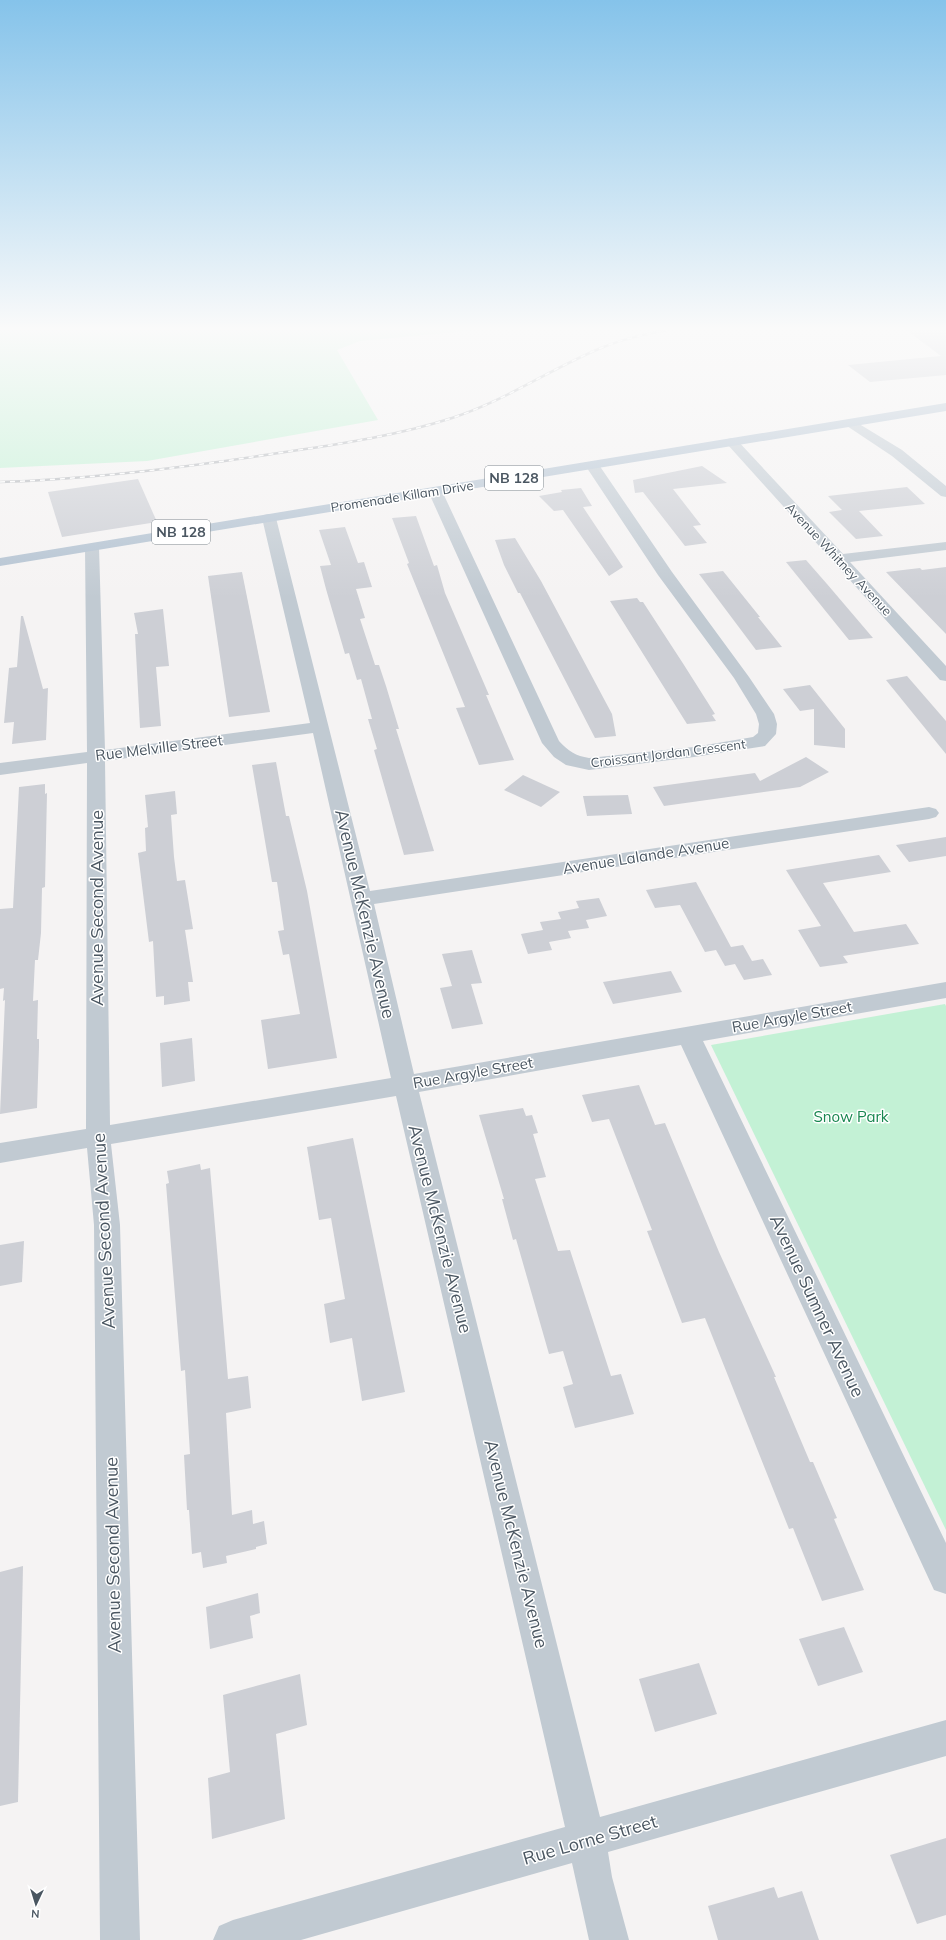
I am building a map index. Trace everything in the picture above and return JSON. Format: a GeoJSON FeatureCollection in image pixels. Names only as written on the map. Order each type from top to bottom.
{"type":"FeatureCollection","features":[{"type":"Feature","properties":{"kind":"main road","name":"Promenade Killam Drive"},"geometry":{"type":"LineString","coordinates":[[0,562],[889,417]]}},
{"type":"Feature","properties":{"kind":"street"},"geometry":{"type":"LineString","coordinates":[[851,423],[897,453],[946,493]]}},
{"type":"Feature","properties":{"kind":"street","name":"Avenue Whitney Avenue"},"geometry":{"type":"LineString","coordinates":[[732,442],[946,676]]}},
{"type":"Feature","properties":{"kind":"street","name":"Croissant Jordan Crescent"},"geometry":{"type":"LineString","coordinates":[[435,491],[552,743],[560,753],[572,761],[590,764],[694,752],[759,742],[767,734],[768,724],[765,714],[741,677],[666,575],[592,465]]}},
{"type":"Feature","properties":{"kind":"street","name":"Avenue McKenzie Avenue"},"geometry":{"type":"LineString","coordinates":[[269,518],[362,898],[405,1085],[587,1841],[593,1877],[609,1940]]}},
{"type":"Feature","properties":{"kind":"street"},"geometry":{"type":"LineString","coordinates":[[839,559],[946,546]]}},
{"type":"Feature","properties":{"kind":"street","name":"Avenue Second Avenue"},"geometry":{"type":"LineString","coordinates":[[92,547],[98,1137],[107,1225],[120,1940]]}},
{"type":"Feature","properties":{"kind":"street","name":"Rue Melville Street"},"geometry":{"type":"LineString","coordinates":[[0,769],[319,727]]}},
{"type":"Feature","properties":{"kind":"street","name":"Avenue Lalande Avenue"},"geometry":{"type":"LineString","coordinates":[[362,898],[929,813]]}},
{"type":"Feature","properties":{"kind":"street","name":"Rue Argyle Street"},"geometry":{"type":"LineString","coordinates":[[0,1153],[405,1085],[946,990]]}},
{"type":"Feature","properties":{"kind":"street","name":"Avenue Sumner Avenue"},"geometry":{"type":"LineString","coordinates":[[688,1035],[946,1578]]}},
{"type":"Feature","properties":{"kind":"street","name":"Rue Lorne Street"},"geometry":{"type":"LineString","coordinates":[[233,1940],[587,1841],[946,1738]]}},
{"type":"Feature","properties":{"kind":"green space"},"geometry":{"type":"Polygon","coordinates":[[[0,417],[376,417],[378,420],[147,461],[0,468],[0,417]]]}},
{"type":"Feature","properties":{"kind":"green space","name":"Snow Park"},"geometry":{"type":"Polygon","coordinates":[[[945,1004],[946,1006],[946,1530],[711,1045],[945,1004]]]}},
{"type":"Feature","properties":{"kind":"building"},"geometry":{"type":"Polygon","coordinates":[[[702,466],[727,483],[673,489],[701,525],[693,526],[707,543],[685,546],[643,492],[635,493],[633,480],[702,466]]]}},
{"type":"Feature","properties":{"kind":"building"},"geometry":{"type":"Polygon","coordinates":[[[138,479],[157,522],[62,537],[48,492],[138,479]]]}},
{"type":"Feature","properties":{"kind":"building"},"geometry":{"type":"Polygon","coordinates":[[[907,487],[925,504],[859,511],[883,536],[856,539],[829,512],[842,510],[828,496],[907,487]]]}},
{"type":"Feature","properties":{"kind":"building"},"geometry":{"type":"Polygon","coordinates":[[[581,488],[592,506],[583,507],[623,567],[609,576],[563,510],[554,511],[539,496],[562,492],[561,490],[581,488]]]}},
{"type":"Feature","properties":{"kind":"building"},"geometry":{"type":"Polygon","coordinates":[[[416,516],[434,566],[437,565],[445,593],[489,695],[486,695],[514,760],[479,765],[456,708],[465,707],[407,564],[409,563],[392,518],[416,516]]]}},
{"type":"Feature","properties":{"kind":"building"},"geometry":{"type":"Polygon","coordinates":[[[345,527],[358,563],[364,562],[372,587],[356,589],[365,618],[360,619],[375,665],[379,665],[386,686],[399,729],[396,729],[434,851],[404,855],[374,750],[377,749],[368,719],[372,719],[361,679],[357,680],[349,653],[345,654],[326,589],[320,566],[331,565],[319,530],[345,527]]]}},
{"type":"Feature","properties":{"kind":"building"},"geometry":{"type":"Polygon","coordinates":[[[515,538],[541,581],[612,714],[616,736],[595,738],[520,593],[518,593],[504,565],[495,540],[515,538]]]}},
{"type":"Feature","properties":{"kind":"building"},"geometry":{"type":"Polygon","coordinates":[[[806,560],[873,638],[849,640],[786,562],[806,560]]]}},
{"type":"Feature","properties":{"kind":"building"},"geometry":{"type":"Polygon","coordinates":[[[946,567],[946,634],[886,572],[946,567]]]}},
{"type":"Feature","properties":{"kind":"building"},"geometry":{"type":"Polygon","coordinates":[[[723,571],[782,647],[756,650],[699,574],[723,571]]]}},
{"type":"Feature","properties":{"kind":"building"},"geometry":{"type":"Polygon","coordinates":[[[242,572],[270,712],[229,717],[208,576],[242,572]]]}},
{"type":"Feature","properties":{"kind":"building"},"geometry":{"type":"Polygon","coordinates":[[[637,598],[640,602],[643,602],[684,665],[715,714],[712,715],[716,721],[687,724],[610,601],[637,598]]]}},
{"type":"Feature","properties":{"kind":"building"},"geometry":{"type":"Polygon","coordinates":[[[163,609],[169,666],[156,667],[161,726],[140,728],[135,634],[138,634],[134,613],[163,609]]]}},
{"type":"Feature","properties":{"kind":"building"},"geometry":{"type":"Polygon","coordinates":[[[21,616],[23,616],[43,689],[48,688],[46,740],[12,744],[14,722],[4,723],[9,668],[17,667],[21,616]]]}},
{"type":"Feature","properties":{"kind":"building"},"geometry":{"type":"Polygon","coordinates":[[[907,676],[946,721],[946,754],[886,680],[907,676]]]}},
{"type":"Feature","properties":{"kind":"building"},"geometry":{"type":"Polygon","coordinates":[[[810,685],[845,729],[845,748],[814,745],[814,709],[800,711],[783,689],[810,685]]]}},
{"type":"Feature","properties":{"kind":"building"},"geometry":{"type":"Polygon","coordinates":[[[806,757],[829,772],[800,787],[664,806],[653,787],[755,773],[760,781],[806,757]]]}},
{"type":"Feature","properties":{"kind":"building"},"geometry":{"type":"Polygon","coordinates":[[[276,762],[286,816],[289,816],[307,891],[337,1058],[268,1069],[261,1020],[300,1014],[289,954],[283,955],[278,931],[284,930],[277,882],[272,882],[252,765],[276,762]]]}},
{"type":"Feature","properties":{"kind":"building"},"geometry":{"type":"Polygon","coordinates":[[[523,775],[560,792],[541,807],[504,790],[523,775]]]}},
{"type":"Feature","properties":{"kind":"building"},"geometry":{"type":"Polygon","coordinates":[[[45,784],[45,794],[47,793],[45,887],[42,888],[41,933],[38,960],[35,960],[33,1001],[38,1000],[37,1039],[39,1039],[39,1047],[37,1108],[0,1114],[5,1000],[3,1001],[4,988],[0,989],[0,909],[13,908],[19,787],[45,784]]]}},
{"type":"Feature","properties":{"kind":"building"},"geometry":{"type":"Polygon","coordinates":[[[175,791],[177,814],[171,815],[174,857],[177,881],[185,880],[193,929],[185,930],[193,982],[188,982],[190,1001],[164,1005],[164,996],[156,997],[153,941],[149,942],[138,853],[146,851],[145,828],[148,827],[145,795],[175,791]]]}},
{"type":"Feature","properties":{"kind":"building"},"geometry":{"type":"Polygon","coordinates":[[[628,795],[632,814],[587,816],[583,796],[628,795]]]}},
{"type":"Feature","properties":{"kind":"building"},"geometry":{"type":"Polygon","coordinates":[[[946,837],[946,856],[909,862],[896,845],[946,837]]]}},
{"type":"Feature","properties":{"kind":"building"},"geometry":{"type":"Polygon","coordinates":[[[879,855],[891,872],[823,883],[854,932],[906,924],[919,944],[843,956],[848,963],[820,967],[798,930],[821,926],[786,870],[879,855]]]}},
{"type":"Feature","properties":{"kind":"building"},"geometry":{"type":"Polygon","coordinates":[[[696,882],[731,947],[743,945],[752,961],[763,959],[772,975],[744,980],[735,964],[725,966],[716,950],[705,952],[680,905],[655,908],[646,890],[696,882]]]}},
{"type":"Feature","properties":{"kind":"building"},"geometry":{"type":"Polygon","coordinates":[[[599,898],[607,916],[586,920],[589,928],[568,931],[571,938],[549,942],[552,950],[528,954],[521,934],[543,930],[540,922],[561,919],[558,912],[579,908],[576,901],[599,898]]]}},
{"type":"Feature","properties":{"kind":"building"},"geometry":{"type":"Polygon","coordinates":[[[472,950],[482,983],[471,984],[483,1024],[452,1029],[440,988],[452,986],[442,954],[472,950]]]}},
{"type":"Feature","properties":{"kind":"building"},"geometry":{"type":"Polygon","coordinates":[[[671,971],[682,992],[613,1004],[603,982],[671,971]]]}},
{"type":"Feature","properties":{"kind":"building"},"geometry":{"type":"Polygon","coordinates":[[[192,1038],[195,1081],[162,1087],[160,1043],[192,1038]]]}},
{"type":"Feature","properties":{"kind":"building"},"geometry":{"type":"Polygon","coordinates":[[[639,1085],[655,1125],[665,1123],[719,1252],[776,1377],[774,1377],[810,1462],[813,1462],[837,1518],[834,1519],[864,1590],[822,1601],[793,1528],[789,1529],[705,1318],[682,1323],[647,1231],[652,1230],[609,1119],[592,1122],[582,1095],[639,1085]]]}},
{"type":"Feature","properties":{"kind":"building"},"geometry":{"type":"Polygon","coordinates":[[[523,1108],[526,1116],[532,1115],[538,1133],[533,1134],[546,1177],[535,1179],[558,1251],[570,1250],[611,1376],[621,1374],[634,1414],[575,1428],[563,1387],[573,1384],[563,1351],[549,1354],[516,1239],[513,1240],[502,1199],[504,1199],[479,1115],[523,1108]]]}},
{"type":"Feature","properties":{"kind":"building"},"geometry":{"type":"Polygon","coordinates":[[[353,1138],[405,1392],[362,1401],[352,1338],[330,1343],[324,1304],[345,1299],[331,1218],[319,1220],[307,1147],[353,1138]]]}},
{"type":"Feature","properties":{"kind":"building"},"geometry":{"type":"Polygon","coordinates":[[[200,1164],[201,1170],[210,1168],[228,1379],[248,1376],[251,1408],[226,1413],[232,1515],[252,1510],[253,1524],[264,1521],[267,1544],[256,1547],[256,1549],[226,1556],[227,1563],[203,1568],[201,1552],[192,1554],[189,1510],[187,1510],[184,1455],[190,1454],[185,1370],[181,1371],[166,1184],[169,1183],[167,1171],[200,1164]]]}},
{"type":"Feature","properties":{"kind":"building"},"geometry":{"type":"Polygon","coordinates":[[[24,1241],[22,1282],[0,1286],[0,1245],[24,1241]]]}},
{"type":"Feature","properties":{"kind":"building"},"geometry":{"type":"Polygon","coordinates":[[[23,1566],[18,1802],[0,1806],[0,1572],[23,1566]]]}},
{"type":"Feature","properties":{"kind":"building"},"geometry":{"type":"Polygon","coordinates":[[[258,1593],[260,1613],[250,1616],[253,1638],[210,1649],[206,1607],[258,1593]]]}},
{"type":"Feature","properties":{"kind":"building"},"geometry":{"type":"Polygon","coordinates":[[[844,1627],[863,1672],[818,1686],[799,1639],[844,1627]]]}},
{"type":"Feature","properties":{"kind":"building"},"geometry":{"type":"Polygon","coordinates":[[[699,1663],[717,1714],[655,1732],[639,1679],[699,1663]]]}},
{"type":"Feature","properties":{"kind":"building"},"geometry":{"type":"Polygon","coordinates":[[[300,1674],[307,1725],[276,1734],[285,1819],[212,1839],[208,1778],[230,1772],[223,1695],[300,1674]]]}},
{"type":"Feature","properties":{"kind":"building"},"geometry":{"type":"Polygon","coordinates":[[[946,1838],[946,1915],[917,1924],[890,1855],[946,1838]]]}},
{"type":"Feature","properties":{"kind":"building"},"geometry":{"type":"Polygon","coordinates":[[[774,1887],[778,1898],[802,1891],[819,1940],[718,1940],[708,1906],[774,1887]]]}},
{"type":"Feature","properties":{"kind":"railway"},"geometry":{"type":"LineString","coordinates":[[0,482],[102,476],[238,459],[340,444],[430,425],[456,417]]}}]}
